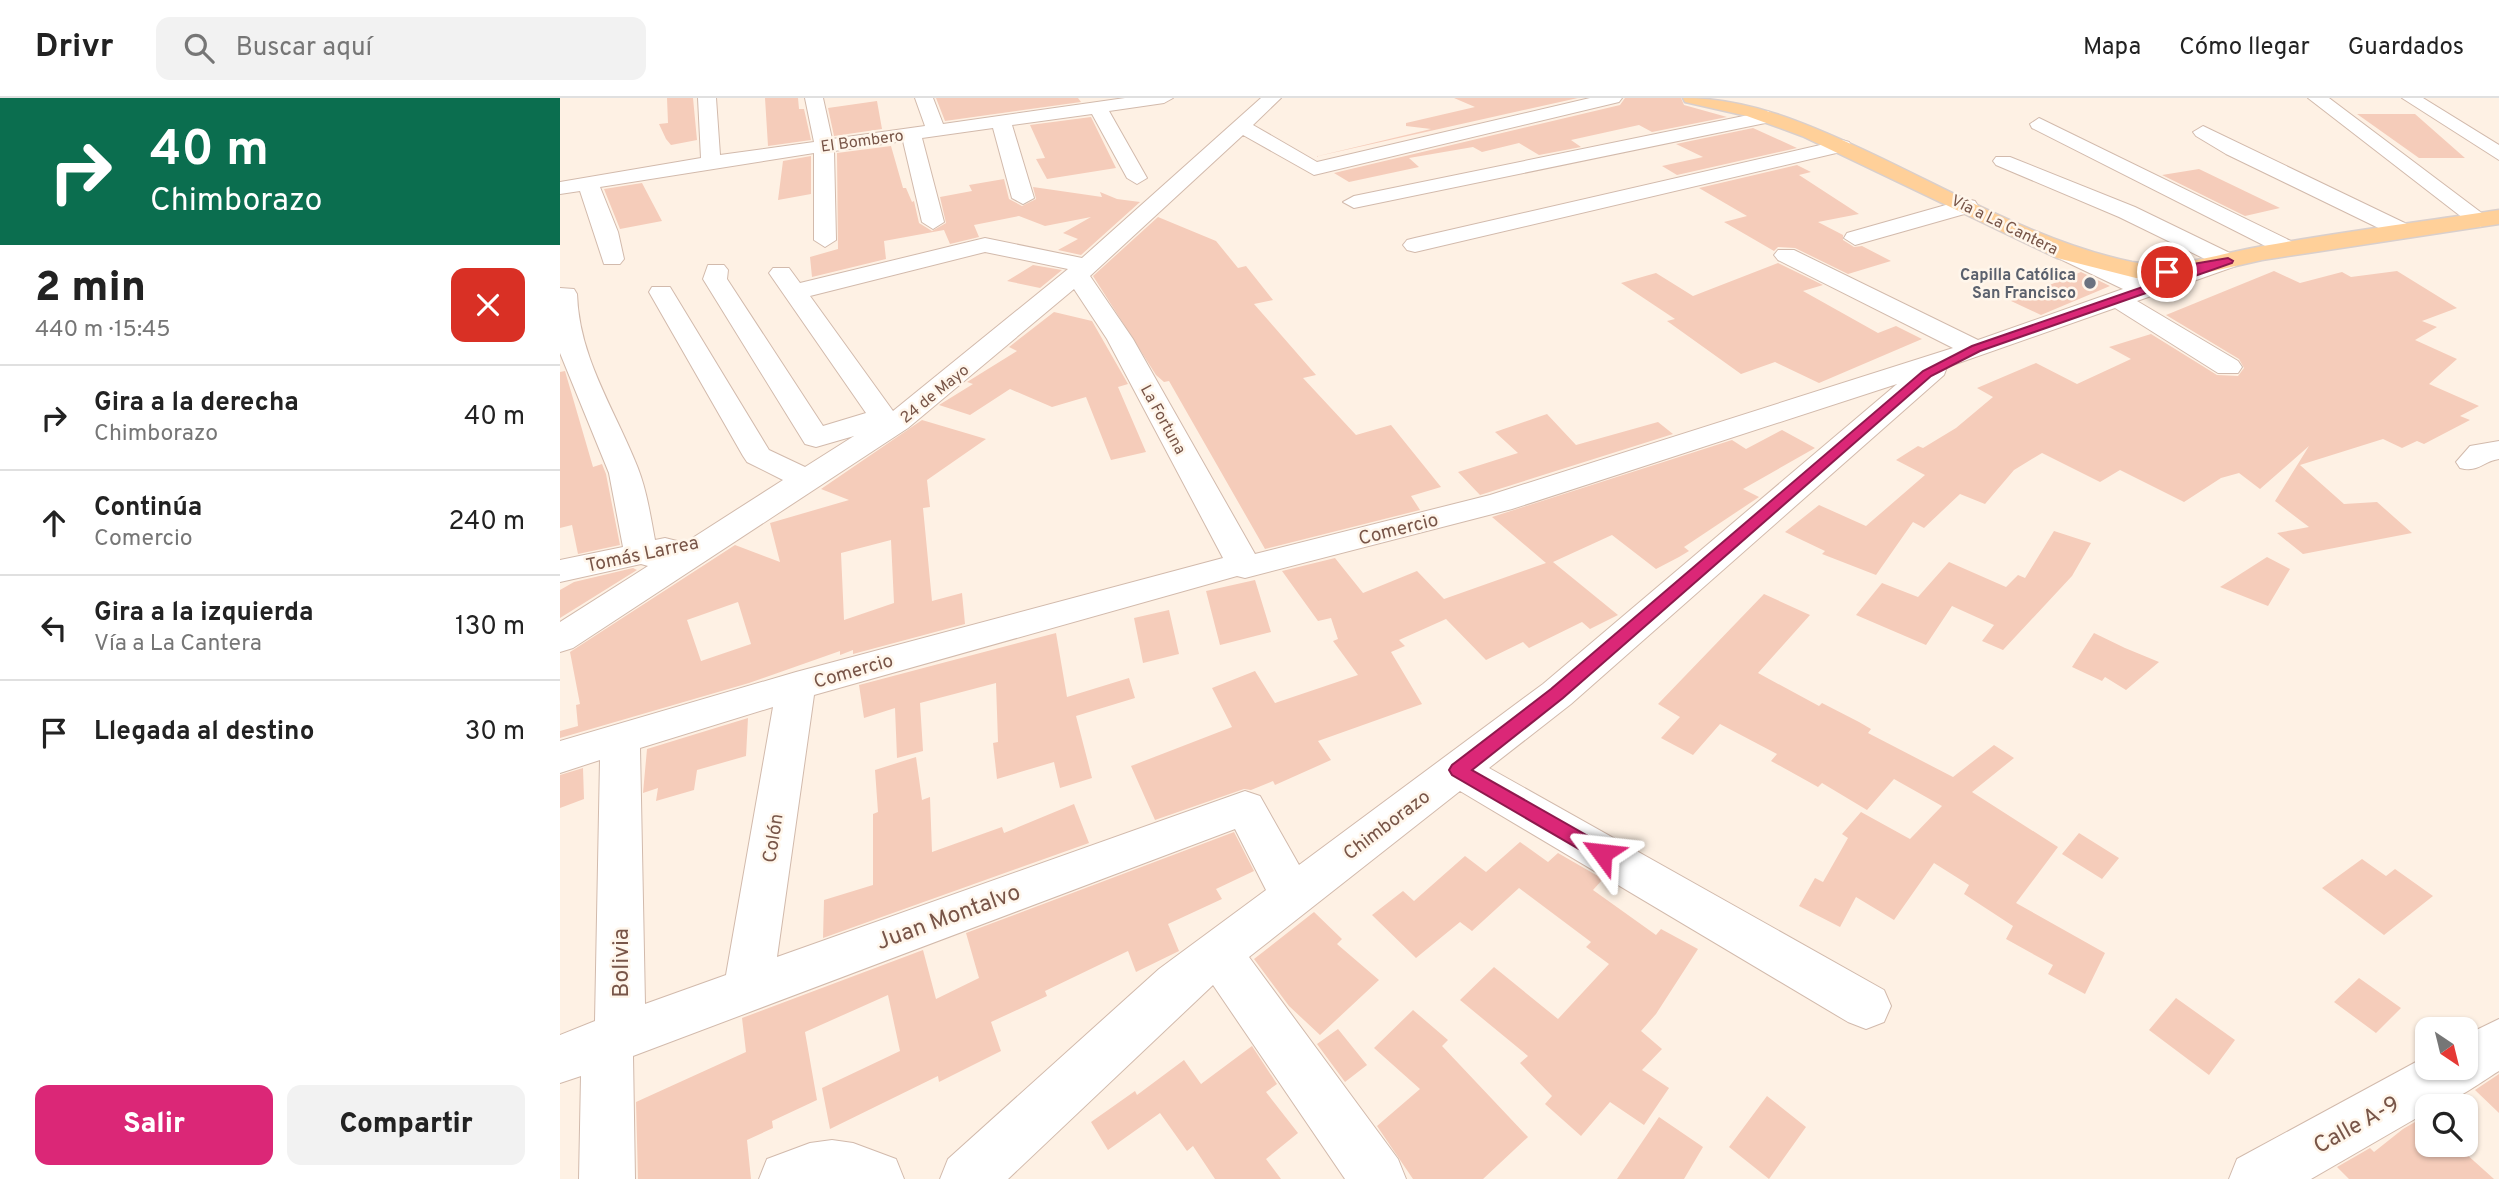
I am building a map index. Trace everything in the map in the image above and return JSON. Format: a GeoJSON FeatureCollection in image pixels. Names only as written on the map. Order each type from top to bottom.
{"type":"FeatureCollection","features":[{"type":"Feature","properties":{"kind":"main road","name":"Vía a La Cantera"},"geometry":{"type":"LineString","coordinates":[[1692,98],[1768,117],[1842,146],[2066,253],[2120,268],[2153,272],[2183,270],[2289,249],[2490,218]]}},
{"type":"Feature","properties":{"kind":"street"},"geometry":{"type":"LineString","coordinates":[[707,98],[711,162]]}},
{"type":"Feature","properties":{"kind":"street"},"geometry":{"type":"LineString","coordinates":[[814,98],[824,145],[825,240]]}},
{"type":"Feature","properties":{"kind":"street"},"geometry":{"type":"LineString","coordinates":[[924,98],[936,130]]}},
{"type":"Feature","properties":{"kind":"street"},"geometry":{"type":"LineString","coordinates":[[1028,98],[1039,116]]}},
{"type":"Feature","properties":{"kind":"street","name":"El Bombero"},"geometry":{"type":"LineString","coordinates":[[560,188],[824,145],[1164,98]]}},
{"type":"Feature","properties":{"kind":"street","name":"24 de Mayo"},"geometry":{"type":"LineString","coordinates":[[560,639],[809,481],[891,419],[1082,271],[1272,98]]}},
{"type":"Feature","properties":{"kind":"street"},"geometry":{"type":"LineString","coordinates":[[1242,126],[1314,169],[1613,98]]}},
{"type":"Feature","properties":{"kind":"street"},"geometry":{"type":"LineString","coordinates":[[2318,98],[2490,218]]}},
{"type":"Feature","properties":{"kind":"street"},"geometry":{"type":"LineString","coordinates":[[2411,98],[2499,154]]}},
{"type":"Feature","properties":{"kind":"street"},"geometry":{"type":"LineString","coordinates":[[1097,107],[1137,178]]}},
{"type":"Feature","properties":{"kind":"street"},"geometry":{"type":"LineString","coordinates":[[1354,202],[1768,117]]}},
{"type":"Feature","properties":{"kind":"street"},"geometry":{"type":"LineString","coordinates":[[1001,121],[1024,198]]}},
{"type":"Feature","properties":{"kind":"street"},"geometry":{"type":"LineString","coordinates":[[2039,124],[2289,249]]}},
{"type":"Feature","properties":{"kind":"street"},"geometry":{"type":"LineString","coordinates":[[2203,132],[2233,150],[2397,232]]}},
{"type":"Feature","properties":{"kind":"street"},"geometry":{"type":"LineString","coordinates":[[911,133],[933,222]]}},
{"type":"Feature","properties":{"kind":"street"},"geometry":{"type":"LineString","coordinates":[[1415,244],[1735,173],[1842,146]]}},
{"type":"Feature","properties":{"kind":"street"},"geometry":{"type":"LineString","coordinates":[[2003,161],[2127,212],[2228,261]]}},
{"type":"Feature","properties":{"kind":"street"},"geometry":{"type":"LineString","coordinates":[[588,183],[607,232],[612,259]]}},
{"type":"Feature","properties":{"kind":"street"},"geometry":{"type":"LineString","coordinates":[[1411,191],[1466,232]]}},
{"type":"Feature","properties":{"kind":"street"},"geometry":{"type":"LineString","coordinates":[[2299,191],[2397,232]]}},
{"type":"Feature","properties":{"kind":"street"},"geometry":{"type":"LineString","coordinates":[[1855,238],[1967,206]]}},
{"type":"Feature","properties":{"kind":"street"},"geometry":{"type":"LineString","coordinates":[[716,271],[715,279],[816,438],[891,419],[787,281],[985,244],[1082,271]]}},
{"type":"Feature","properties":{"kind":"street"},"geometry":{"type":"LineString","coordinates":[[2066,253],[2130,294],[2228,367]]}},
{"type":"Feature","properties":{"kind":"street"},"geometry":{"type":"LineString","coordinates":[[1786,255],[1976,349]]}},
{"type":"Feature","properties":{"kind":"street","name":"Comercio"},"geometry":{"type":"LineString","coordinates":[[560,757],[796,686],[1243,563],[1245,567],[1501,502],[1851,387],[1976,349],[2228,261]]}},
{"type":"Feature","properties":{"kind":"street","name":"La Fortuna"},"geometry":{"type":"LineString","coordinates":[[1082,271],[1243,563]]}},
{"type":"Feature","properties":{"kind":"street"},"geometry":{"type":"LineString","coordinates":[[661,292],[758,456],[809,481]]}},
{"type":"Feature","properties":{"kind":"street"},"geometry":{"type":"LineString","coordinates":[[565,294],[564,308],[574,356],[622,465],[641,553],[678,564]]}},
{"type":"Feature","properties":{"kind":"street","name":"Chimborazo"},"geometry":{"type":"LineString","coordinates":[[968,1179],[1217,951],[1557,694],[1927,373],[1976,349]]}},
{"type":"Feature","properties":{"kind":"street"},"geometry":{"type":"LineString","coordinates":[[1851,387],[1878,397],[1885,412]]}},
{"type":"Feature","properties":{"kind":"street"},"geometry":{"type":"LineString","coordinates":[[2470,462],[2481,452],[2499,450]]}},
{"type":"Feature","properties":{"kind":"street","name":"Tomás Larrea"},"geometry":{"type":"LineString","coordinates":[[560,571],[724,535]]}},
{"type":"Feature","properties":{"kind":"street","name":"Colón"},"geometry":{"type":"LineString","coordinates":[[748,990],[796,686]]}},
{"type":"Feature","properties":{"kind":"street","name":"Bolivia"},"geometry":{"type":"LineString","coordinates":[[607,1179],[614,1038],[620,738]]}},
{"type":"Feature","properties":{"kind":"street"},"geometry":{"type":"LineString","coordinates":[[1458,770],[1866,1006]]}},
{"type":"Feature","properties":{"kind":"street","name":"Juan Montalvo"},"geometry":{"type":"LineString","coordinates":[[560,1059],[1245,808],[1292,894]]}},
{"type":"Feature","properties":{"kind":"street"},"geometry":{"type":"LineString","coordinates":[[1217,951],[1378,1179]]}},
{"type":"Feature","properties":{"kind":"street"},"geometry":{"type":"LineString","coordinates":[[2478,1055],[2499,1043]]}},
{"type":"Feature","properties":{"kind":"street","name":"Calle A-9"},"geometry":{"type":"LineString","coordinates":[[2257,1179],[2434,1080]]}},
{"type":"Feature","properties":{"kind":"street"},"geometry":{"type":"LineString","coordinates":[[788,1179],[822,1166],[836,1166],[876,1179]]}},
{"type":"Feature","properties":{"kind":"building"},"geometry":{"type":"Polygon","coordinates":[[[667,98],[693,98],[697,140],[671,145],[666,139],[659,124],[668,123],[667,98]]]}},
{"type":"Feature","properties":{"kind":"building"},"geometry":{"type":"Polygon","coordinates":[[[765,98],[798,98],[799,109],[804,109],[811,140],[768,146],[765,98]]]}},
{"type":"Feature","properties":{"kind":"building"},"geometry":{"type":"Polygon","coordinates":[[[936,98],[1078,98],[1081,102],[945,121],[936,98]]]}},
{"type":"Feature","properties":{"kind":"building"},"geometry":{"type":"Polygon","coordinates":[[[1454,98],[1578,98],[1314,157],[1431,129],[1406,126],[1406,123],[1475,107],[1454,98]]]}},
{"type":"Feature","properties":{"kind":"building"},"geometry":{"type":"Polygon","coordinates":[[[1625,98],[1681,98],[1684,105],[1727,117],[1652,132],[1639,125],[1571,140],[1581,147],[1539,155],[1519,143],[1482,152],[1473,147],[1409,158],[1419,167],[1349,182],[1334,173],[1620,105],[1625,98]]]}},
{"type":"Feature","properties":{"kind":"building"},"geometry":{"type":"Polygon","coordinates":[[[877,101],[882,129],[834,136],[828,108],[877,101]]]}},
{"type":"Feature","properties":{"kind":"building"},"geometry":{"type":"Polygon","coordinates":[[[2357,114],[2415,114],[2465,158],[2419,158],[2357,114]]]}},
{"type":"Feature","properties":{"kind":"building"},"geometry":{"type":"Polygon","coordinates":[[[1091,117],[1116,168],[1047,179],[1036,159],[1045,158],[1030,125],[1091,117]]]}},
{"type":"Feature","properties":{"kind":"building"},"geometry":{"type":"Polygon","coordinates":[[[1753,128],[1797,148],[1677,175],[1662,166],[1703,157],[1676,144],[1753,128]]]}},
{"type":"Feature","properties":{"kind":"building"},"geometry":{"type":"Polygon","coordinates":[[[891,146],[903,188],[906,188],[912,202],[914,201],[919,223],[932,231],[946,223],[940,197],[972,191],[969,185],[1004,179],[1009,199],[1022,206],[1036,199],[1033,187],[1102,197],[1100,192],[1117,199],[1140,202],[1081,255],[1058,250],[1078,239],[1063,233],[1091,217],[1045,226],[1019,216],[974,225],[979,237],[950,244],[944,230],[884,241],[886,259],[812,277],[810,257],[838,249],[837,153],[891,146]]]}},
{"type":"Feature","properties":{"kind":"building"},"geometry":{"type":"Polygon","coordinates":[[[811,156],[811,194],[778,200],[783,161],[811,156]]]}},
{"type":"Feature","properties":{"kind":"building"},"geometry":{"type":"Polygon","coordinates":[[[1797,165],[1811,172],[1799,175],[1859,214],[1818,222],[1843,235],[1843,240],[1854,247],[1862,246],[1891,261],[1848,274],[1795,248],[1778,247],[1774,251],[1724,222],[1747,216],[1699,188],[1797,165]]]}},
{"type":"Feature","properties":{"kind":"building"},"geometry":{"type":"Polygon","coordinates":[[[2199,169],[2280,208],[2245,216],[2162,175],[2199,169]]]}},
{"type":"Feature","properties":{"kind":"building"},"geometry":{"type":"Polygon","coordinates":[[[642,183],[662,221],[620,229],[604,189],[642,183]]]}},
{"type":"Feature","properties":{"kind":"building"},"geometry":{"type":"Polygon","coordinates":[[[1158,217],[1216,241],[1238,268],[1246,266],[1273,300],[1254,304],[1316,375],[1303,378],[1356,435],[1391,425],[1441,487],[1411,496],[1420,510],[1265,549],[1169,381],[1164,382],[1156,375],[1093,276],[1158,217]]]}},
{"type":"Feature","properties":{"kind":"building"},"geometry":{"type":"Polygon","coordinates":[[[1778,263],[1823,285],[1803,291],[1878,333],[1896,326],[1922,339],[1819,383],[1775,362],[1741,374],[1667,321],[1675,319],[1621,283],[1656,273],[1693,296],[1778,263]]]}},
{"type":"Feature","properties":{"kind":"building"},"geometry":{"type":"Polygon","coordinates":[[[1033,265],[1062,270],[1040,288],[1007,281],[1033,265]]]}},
{"type":"Feature","properties":{"kind":"building"},"geometry":{"type":"Polygon","coordinates":[[[2274,271],[2300,283],[2342,272],[2351,277],[2397,271],[2457,308],[2422,321],[2437,327],[2415,340],[2457,359],[2429,384],[2479,406],[2460,416],[2470,420],[2424,444],[2417,441],[2402,448],[2383,439],[2300,465],[2344,504],[2377,502],[2412,533],[2303,554],[2277,533],[2309,527],[2275,501],[2309,446],[2260,489],[2239,473],[2221,478],[2184,502],[2120,470],[2100,482],[2042,453],[2014,470],[1985,504],[1960,494],[1924,528],[1913,522],[1876,575],[1822,554],[1825,551],[1785,532],[1819,505],[1866,526],[1925,475],[1896,460],[1918,446],[1923,448],[1956,428],[1993,397],[1977,388],[2036,363],[2077,384],[2131,359],[2109,347],[2151,334],[2217,375],[2238,376],[2244,368],[2239,359],[2166,315],[2274,271]]]}},
{"type":"Feature","properties":{"kind":"building"},"geometry":{"type":"Polygon","coordinates":[[[2081,272],[2110,286],[2041,315],[2011,301],[2081,272]]]}},
{"type":"Feature","properties":{"kind":"building"},"geometry":{"type":"Polygon","coordinates":[[[1054,312],[1092,321],[1128,384],[1118,387],[1146,452],[1111,460],[1086,397],[1052,407],[1010,389],[970,415],[939,405],[973,384],[967,382],[1017,351],[1009,347],[1054,312]]]}},
{"type":"Feature","properties":{"kind":"building"},"geometry":{"type":"Polygon","coordinates":[[[565,371],[593,467],[602,464],[606,474],[620,545],[578,554],[572,525],[560,528],[560,372],[565,371]]]}},
{"type":"Feature","properties":{"kind":"building"},"geometry":{"type":"Polygon","coordinates":[[[1547,414],[1576,445],[1658,422],[1673,434],[1480,495],[1458,472],[1518,453],[1495,432],[1547,414]]]}},
{"type":"Feature","properties":{"kind":"building"},"geometry":{"type":"Polygon","coordinates":[[[922,420],[986,439],[927,480],[930,507],[923,508],[932,601],[962,593],[965,624],[853,654],[853,650],[840,655],[840,651],[749,683],[560,738],[560,731],[578,726],[576,705],[580,704],[570,652],[735,545],[780,562],[770,523],[849,500],[821,489],[922,420]],[[891,540],[841,553],[844,620],[894,603],[891,540]],[[738,602],[687,620],[701,661],[751,644],[738,602]]]}},
{"type":"Feature","properties":{"kind":"building"},"geometry":{"type":"Polygon","coordinates":[[[1782,430],[1815,448],[1743,489],[1759,497],[1684,547],[1689,551],[1679,557],[1656,569],[1612,535],[1553,562],[1618,615],[1590,629],[1582,622],[1529,648],[1523,642],[1486,660],[1446,619],[1399,640],[1405,646],[1391,652],[1422,704],[1318,741],[1331,760],[1275,785],[1273,781],[1251,790],[1244,789],[1155,820],[1131,766],[1232,727],[1212,688],[1255,671],[1275,703],[1358,675],[1333,641],[1338,639],[1331,618],[1318,621],[1282,571],[1335,558],[1363,593],[1417,571],[1444,599],[1546,563],[1492,517],[1732,440],[1746,449],[1782,430]]]}},
{"type":"Feature","properties":{"kind":"building"},"geometry":{"type":"Polygon","coordinates":[[[2054,531],[2091,543],[2072,576],[2003,650],[1982,641],[1994,625],[1952,606],[1926,645],[1856,615],[1882,583],[1918,597],[1949,562],[2006,587],[2018,575],[2025,578],[2054,531]]]}},
{"type":"Feature","properties":{"kind":"building"},"geometry":{"type":"Polygon","coordinates":[[[2267,557],[2290,569],[2268,606],[2220,587],[2267,557]]]}},
{"type":"Feature","properties":{"kind":"building"},"geometry":{"type":"Polygon","coordinates":[[[633,568],[637,570],[560,618],[560,590],[574,582],[633,568]]]}},
{"type":"Feature","properties":{"kind":"building"},"geometry":{"type":"Polygon","coordinates":[[[1255,580],[1271,632],[1220,645],[1206,591],[1255,580]]]}},
{"type":"Feature","properties":{"kind":"building"},"geometry":{"type":"Polygon","coordinates":[[[1764,594],[1810,615],[1758,673],[1819,706],[1822,703],[1859,722],[1871,729],[1868,733],[1953,777],[1994,745],[2014,758],[1972,792],[2058,847],[2016,903],[2105,953],[2085,994],[2048,974],[2053,965],[2006,939],[2013,926],[1964,894],[1969,885],[1934,863],[1894,920],[1856,897],[1840,927],[1799,906],[1815,878],[1823,882],[1848,838],[1842,834],[1861,812],[1910,839],[1942,806],[1894,779],[1867,810],[1822,783],[1818,787],[1771,761],[1777,754],[1720,724],[1693,755],[1661,738],[1680,717],[1658,704],[1764,594]]]}},
{"type":"Feature","properties":{"kind":"building"},"geometry":{"type":"Polygon","coordinates":[[[1169,610],[1179,654],[1143,663],[1134,618],[1169,610]]]}},
{"type":"Feature","properties":{"kind":"building"},"geometry":{"type":"Polygon","coordinates":[[[1056,633],[1067,697],[1129,678],[1135,698],[1076,716],[1092,778],[1060,788],[1054,762],[997,779],[993,743],[998,742],[996,683],[920,703],[923,751],[897,758],[895,708],[864,718],[859,685],[1056,633]]]}},
{"type":"Feature","properties":{"kind":"building"},"geometry":{"type":"Polygon","coordinates":[[[2094,633],[2159,662],[2126,690],[2105,677],[2102,681],[2072,667],[2094,633]]]}},
{"type":"Feature","properties":{"kind":"building"},"geometry":{"type":"Polygon","coordinates":[[[748,718],[746,756],[697,770],[694,790],[656,801],[658,788],[643,793],[647,749],[748,718]]]}},
{"type":"Feature","properties":{"kind":"building"},"geometry":{"type":"Polygon","coordinates":[[[916,757],[922,800],[930,797],[932,852],[1002,827],[1004,833],[1074,804],[1089,843],[823,938],[824,900],[873,885],[873,814],[878,812],[875,770],[916,757]]]}},
{"type":"Feature","properties":{"kind":"building"},"geometry":{"type":"Polygon","coordinates":[[[583,768],[584,799],[560,808],[560,775],[583,768]]]}},
{"type":"Feature","properties":{"kind":"building"},"geometry":{"type":"Polygon","coordinates":[[[1234,832],[1254,871],[1216,889],[1222,899],[1168,924],[1179,951],[1136,972],[1128,951],[1045,991],[1047,996],[991,1022],[1001,1051],[939,1082],[938,1076],[830,1129],[822,1088],[900,1051],[888,995],[805,1032],[817,1100],[772,1121],[773,1128],[747,1140],[751,1179],[638,1179],[636,1102],[746,1052],[742,1018],[923,950],[936,999],[979,978],[966,933],[1234,832]]]}},
{"type":"Feature","properties":{"kind":"building"},"geometry":{"type":"Polygon","coordinates":[[[2079,833],[2119,858],[2102,879],[2062,854],[2079,833]]]}},
{"type":"Feature","properties":{"kind":"building"},"geometry":{"type":"Polygon","coordinates":[[[1520,842],[1548,862],[1558,853],[1603,879],[1593,890],[1656,935],[1661,929],[1698,949],[1656,1014],[1641,1031],[1662,1049],[1642,1070],[1669,1088],[1644,1125],[1610,1102],[1581,1136],[1545,1104],[1552,1096],[1520,1063],[1528,1056],[1460,1000],[1494,967],[1558,1019],[1609,964],[1586,947],[1591,942],[1519,888],[1472,931],[1460,922],[1416,958],[1372,915],[1403,891],[1414,901],[1465,856],[1486,872],[1520,842]]]}},
{"type":"Feature","properties":{"kind":"building"},"geometry":{"type":"Polygon","coordinates":[[[2362,859],[2386,876],[2395,869],[2433,896],[2384,935],[2322,888],[2362,859]]]}},
{"type":"Feature","properties":{"kind":"building"},"geometry":{"type":"Polygon","coordinates":[[[1314,912],[1342,939],[1337,944],[1379,980],[1320,1035],[1289,1006],[1254,959],[1314,912]]]}},
{"type":"Feature","properties":{"kind":"building"},"geometry":{"type":"Polygon","coordinates":[[[2359,978],[2401,1008],[2376,1033],[2334,1002],[2359,978]]]}},
{"type":"Feature","properties":{"kind":"building"},"geometry":{"type":"Polygon","coordinates":[[[2176,998],[2235,1040],[2209,1075],[2149,1030],[2176,998]]]}},
{"type":"Feature","properties":{"kind":"building"},"geometry":{"type":"Polygon","coordinates":[[[1413,1010],[1448,1040],[1442,1046],[1528,1137],[1483,1179],[1413,1179],[1377,1126],[1420,1089],[1374,1048],[1413,1010]]]}},
{"type":"Feature","properties":{"kind":"building"},"geometry":{"type":"Polygon","coordinates":[[[1338,1029],[1367,1065],[1345,1082],[1317,1044],[1338,1029]]]}},
{"type":"Feature","properties":{"kind":"building"},"geometry":{"type":"Polygon","coordinates":[[[1252,1046],[1277,1084],[1266,1092],[1298,1133],[1266,1159],[1281,1179],[1215,1179],[1193,1146],[1187,1151],[1160,1113],[1108,1150],[1091,1122],[1135,1091],[1137,1095],[1184,1060],[1201,1084],[1252,1046]]]}},
{"type":"Feature","properties":{"kind":"building"},"geometry":{"type":"Polygon","coordinates":[[[2499,1074],[2499,1113],[2475,1090],[2499,1074]]]}},
{"type":"Feature","properties":{"kind":"building"},"geometry":{"type":"Polygon","coordinates":[[[1767,1096],[1806,1127],[1769,1179],[1729,1147],[1767,1096]]]}},
{"type":"Feature","properties":{"kind":"building"},"geometry":{"type":"Polygon","coordinates":[[[1659,1117],[1703,1147],[1684,1179],[1617,1179],[1659,1117]]]}},
{"type":"Feature","properties":{"kind":"building"},"geometry":{"type":"Polygon","coordinates":[[[2415,1122],[2415,1157],[2469,1157],[2494,1179],[2349,1179],[2337,1167],[2370,1148],[2374,1152],[2415,1122]]]}},
{"type":"Feature","properties":{"kind":"place","name":"Capilla Católica San Francisco"},"geometry":{"type":"Point","coordinates":[2090,283]}},
{"type":"Feature","properties":{"kind":"route"},"geometry":{"type":"LineString","coordinates":[[1602,853],[1458,770],[1557,694],[1927,373],[1976,349],[2187,273],[2228,261],[2167,272]]}}]}
